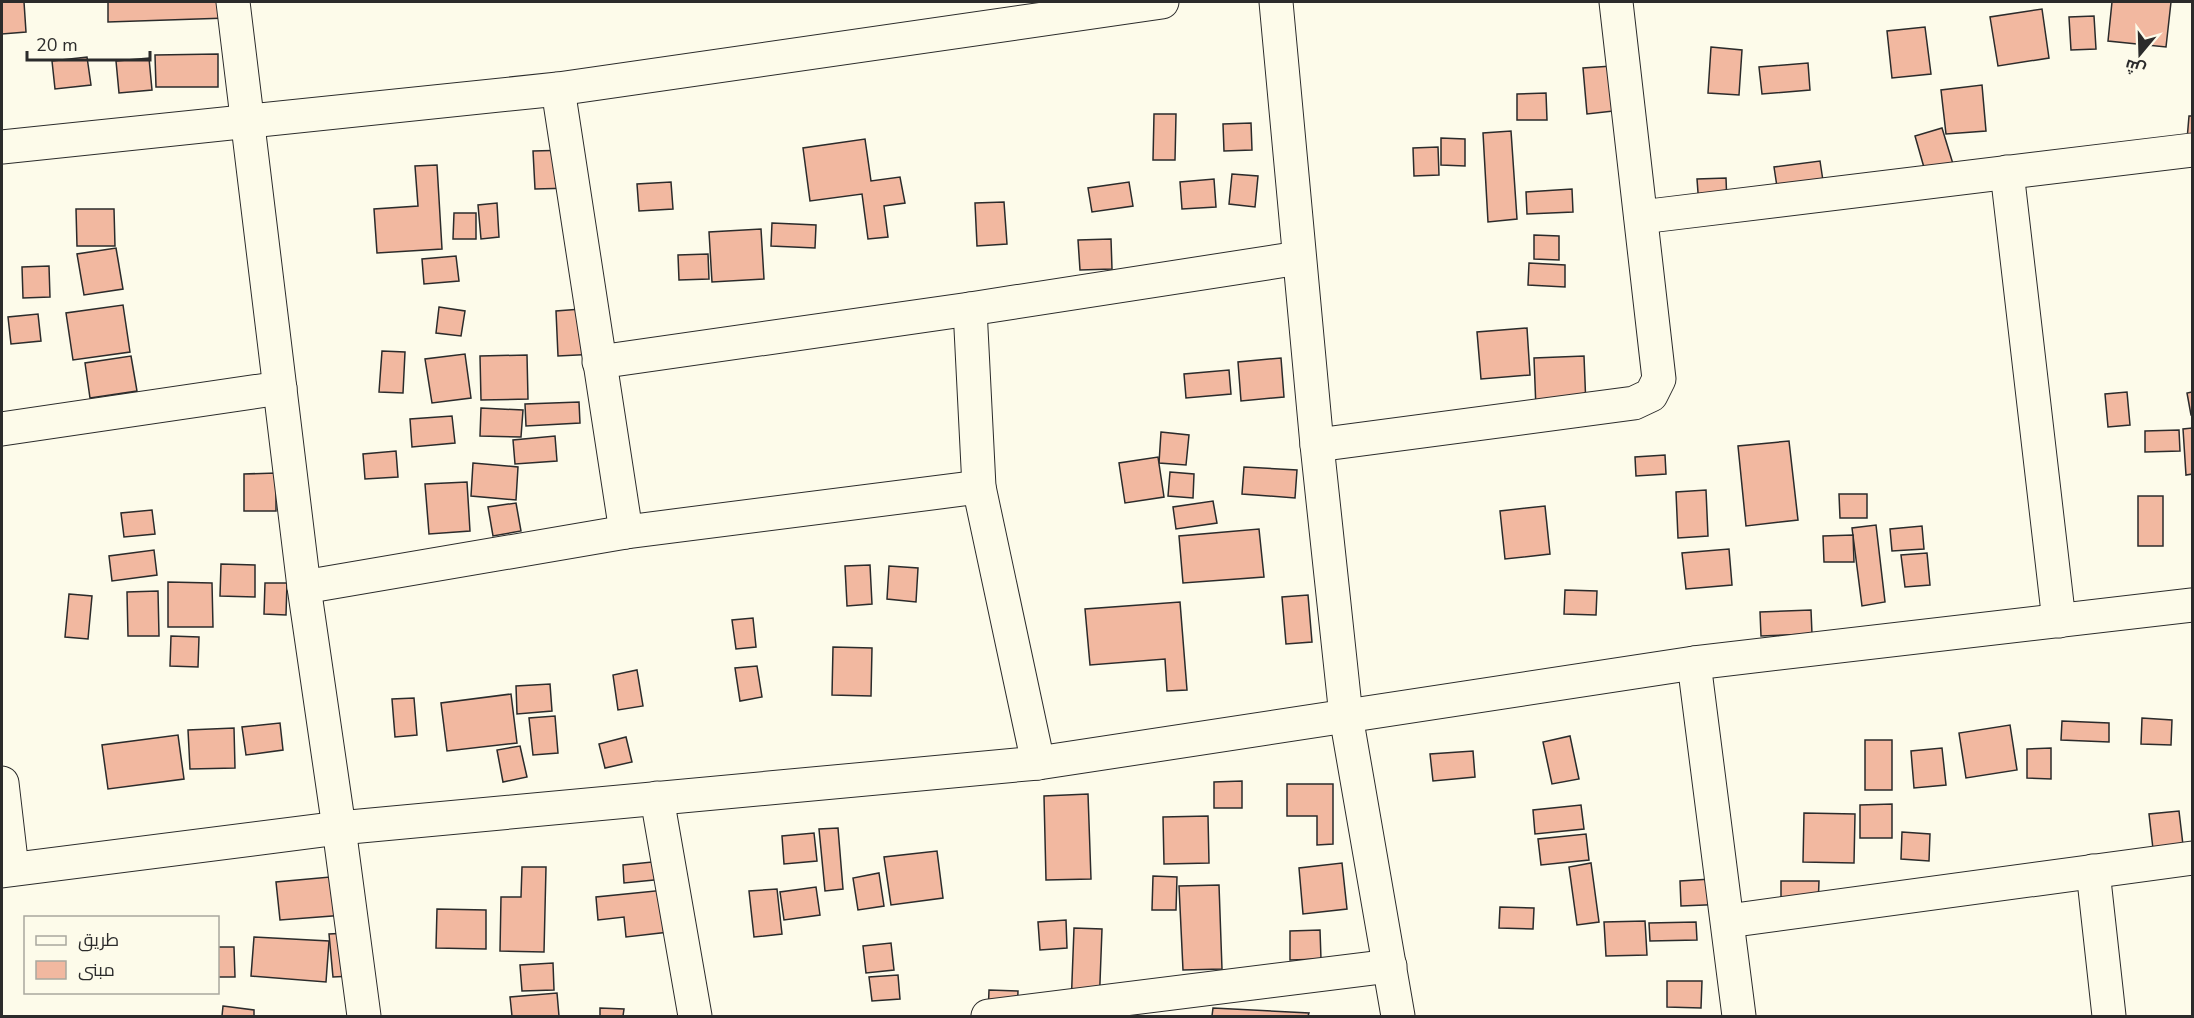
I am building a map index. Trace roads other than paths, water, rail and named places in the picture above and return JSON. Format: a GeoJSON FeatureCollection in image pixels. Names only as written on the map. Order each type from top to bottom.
{"type":"FeatureCollection","features":[{"type":"Feature","properties":{"kind":"street"},"geometry":{"type":"LineString","coordinates":[[233,2],[304,587],[364,1017]]}},
{"type":"Feature","properties":{"kind":"street"},"geometry":{"type":"LineString","coordinates":[[2,147],[558,89],[1162,2]]}},
{"type":"Feature","properties":{"kind":"street"},"geometry":{"type":"LineString","coordinates":[[1276,2],[1317,445],[1346,716],[1398,1017]]}},
{"type":"Feature","properties":{"kind":"street"},"geometry":{"type":"LineString","coordinates":[[1317,445],[1634,403],[1651,395],[1659,379],[1616,2]]}},
{"type":"Feature","properties":{"kind":"street"},"geometry":{"type":"LineString","coordinates":[[558,89],[626,532]]}},
{"type":"Feature","properties":{"kind":"street"},"geometry":{"type":"LineString","coordinates":[[1641,217],[2193,150]]}},
{"type":"Feature","properties":{"kind":"street"},"geometry":{"type":"LineString","coordinates":[[2007,172],[2059,621]]}},
{"type":"Feature","properties":{"kind":"street"},"geometry":{"type":"LineString","coordinates":[[599,362],[970,309],[1299,258]]}},
{"type":"Feature","properties":{"kind":"street"},"geometry":{"type":"LineString","coordinates":[[970,309],[979,487],[1038,763]]}},
{"type":"Feature","properties":{"kind":"street"},"geometry":{"type":"LineString","coordinates":[[2,429],[280,388]]}},
{"type":"Feature","properties":{"kind":"street"},"geometry":{"type":"LineString","coordinates":[[304,587],[626,532],[979,487]]}},
{"type":"Feature","properties":{"kind":"street"},"geometry":{"type":"LineString","coordinates":[[2,783],[7,870],[339,828],[1038,763],[1694,663],[2193,605]]}},
{"type":"Feature","properties":{"kind":"street"},"geometry":{"type":"LineString","coordinates":[[1694,663],[1739,1017]]}},
{"type":"Feature","properties":{"kind":"street"},"geometry":{"type":"LineString","coordinates":[[657,798],[695,1017]]}},
{"type":"Feature","properties":{"kind":"street"},"geometry":{"type":"LineString","coordinates":[[1728,921],[2193,858]]}},
{"type":"Feature","properties":{"kind":"street"},"geometry":{"type":"LineString","coordinates":[[2093,872],[2109,1017]]}},
{"type":"Feature","properties":{"kind":"street"},"geometry":{"type":"LineString","coordinates":[[988,1017],[1390,966]]}}]}
